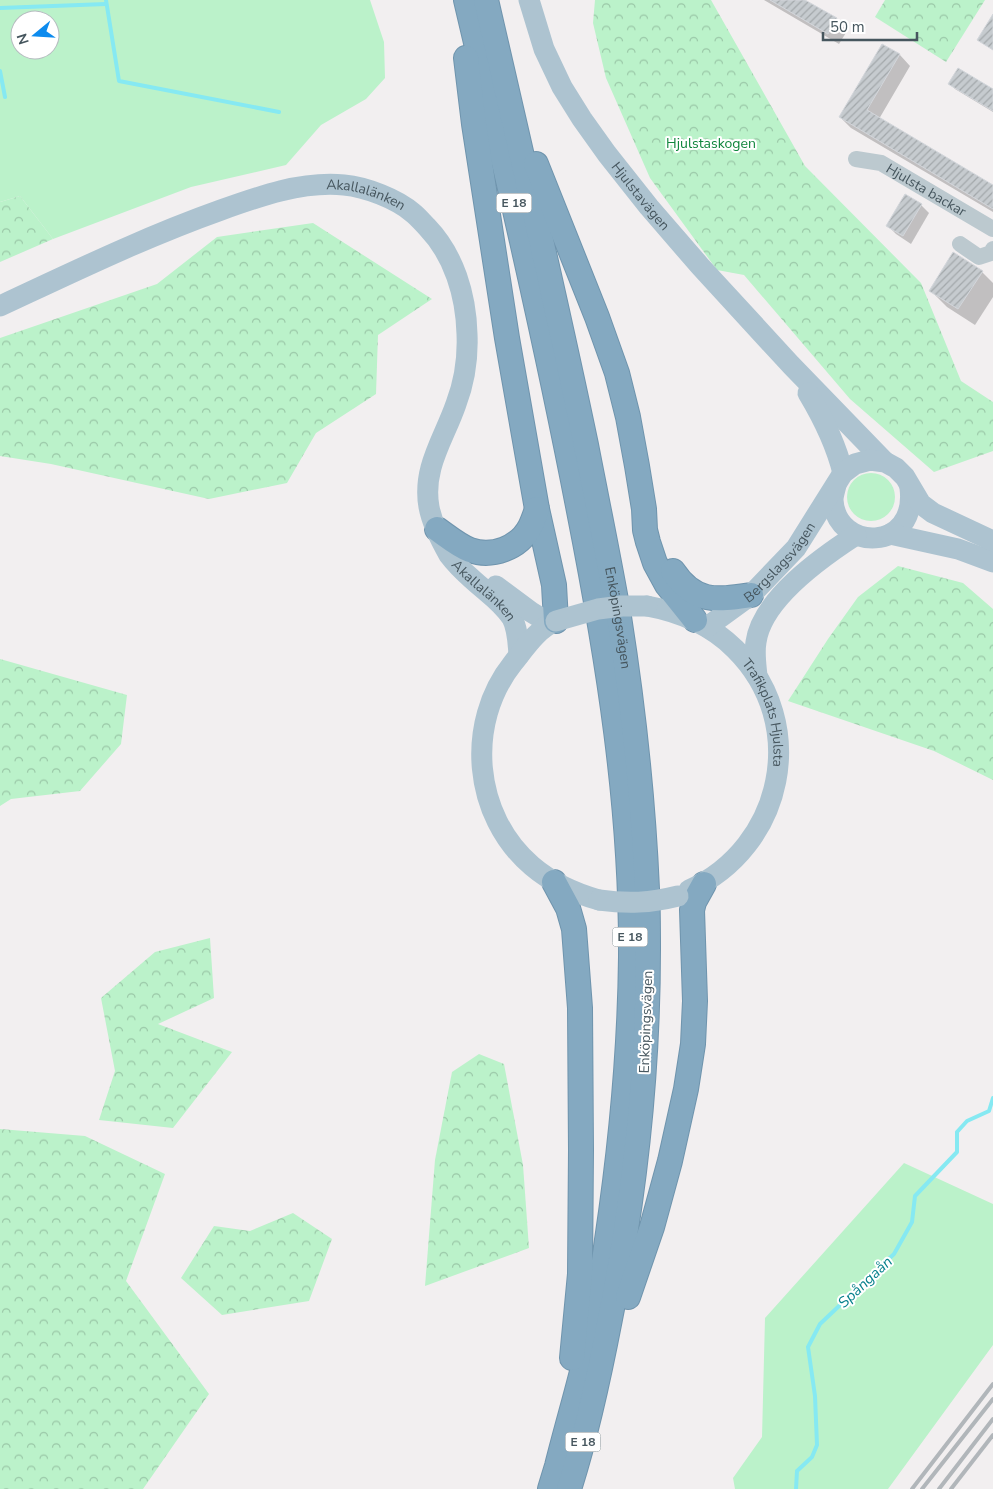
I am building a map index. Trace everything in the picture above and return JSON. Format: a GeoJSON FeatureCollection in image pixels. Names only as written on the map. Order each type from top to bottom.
{"type":"FeatureCollection","features":[{"type":"Feature","properties":{"kind":"highway"},"geometry":{"type":"LineString","coordinates":[[459,0],[476,134],[507,338],[537,509],[554,584],[552,622]]}},
{"type":"Feature","properties":{"kind":"highway","name":"E 18"},"geometry":{"type":"LineString","coordinates":[[466,0],[525,249],[568,405]]}},
{"type":"Feature","properties":{"kind":"highway","name":"E 18"},"geometry":{"type":"LineString","coordinates":[[486,0],[508,97],[568,405]]}},
{"type":"Feature","properties":{"kind":"highway"},"geometry":{"type":"LineString","coordinates":[[508,97],[597,317],[617,373],[628,417],[644,509],[645,530],[655,563],[667,585],[701,624]]}},
{"type":"Feature","properties":{"kind":"highway","name":"Enköpingsvägen"},"geometry":{"type":"LineString","coordinates":[[568,405],[618,616],[630,696],[640,786],[647,891],[647,1017],[644,1083],[636,1172],[622,1259],[595,1394],[569,1489]]}},
{"type":"Feature","properties":{"kind":"highway","name":"Enköpingsvägen"},"geometry":{"type":"LineString","coordinates":[[550,1489],[595,1319],[611,1215],[623,1115],[631,954],[624,809],[607,668],[587,550],[568,405]]}},
{"type":"Feature","properties":{"kind":"highway"},"geometry":{"type":"LineString","coordinates":[[437,529],[469,550],[487,553],[505,549],[520,540],[530,528],[537,509]]}},
{"type":"Feature","properties":{"kind":"highway"},"geometry":{"type":"LineString","coordinates":[[644,509],[664,558],[685,586],[693,592],[707,596],[724,598],[751,595]]}},
{"type":"Feature","properties":{"kind":"highway"},"geometry":{"type":"LineString","coordinates":[[554,882],[568,908],[574,929],[580,1008],[581,1150],[580,1274],[575,1338],[557,1466]]}},
{"type":"Feature","properties":{"kind":"highway"},"geometry":{"type":"LineString","coordinates":[[595,1394],[652,1227],[670,1161],[686,1089],[693,1044],[695,1002],[692,910],[694,902],[704,884]]}},
{"type":"Feature","properties":{"kind":"main road","name":"Hjulstavägen"},"geometry":{"type":"LineString","coordinates":[[529,0],[544,49],[562,86],[602,147],[649,207],[700,266],[791,365],[885,462]]}},
{"type":"Feature","properties":{"kind":"main road","name":"Akallalänken"},"geometry":{"type":"LineString","coordinates":[[0,306],[186,222],[288,190],[308,186],[347,185],[374,192],[413,213],[434,234],[456,272],[462,292],[467,336],[462,382],[457,403],[432,461],[427,487],[429,509],[450,556],[502,605],[513,620],[517,634],[519,655]]}},
{"type":"Feature","properties":{"kind":"main road","name":"Hjulstavägen"},"geometry":{"type":"LineString","coordinates":[[791,365],[823,420],[839,457],[839,479]]}},
{"type":"Feature","properties":{"kind":"main road","name":"Bergslagsvägen"},"geometry":{"type":"LineString","coordinates":[[701,624],[751,595],[796,548],[839,479],[855,464],[870,460],[885,462]]}},
{"type":"Feature","properties":{"kind":"main road"},"geometry":{"type":"LineString","coordinates":[[885,462],[896,468],[905,477],[921,504],[933,513],[993,541]]}},
{"type":"Feature","properties":{"kind":"main road"},"geometry":{"type":"LineString","coordinates":[[839,479],[833,499],[836,514],[844,526],[856,535],[868,538],[879,538],[890,534],[901,526],[909,514],[912,501],[910,488]]}},
{"type":"Feature","properties":{"kind":"main road","name":"Akallalänken"},"geometry":{"type":"LineString","coordinates":[[437,529],[458,554],[481,574],[531,612],[552,622]]}},
{"type":"Feature","properties":{"kind":"main road"},"geometry":{"type":"LineString","coordinates":[[890,534],[958,550],[993,562]]}},
{"type":"Feature","properties":{"kind":"main road","name":"Bergslagsvägen"},"geometry":{"type":"LineString","coordinates":[[757,676],[756,641],[760,627],[772,607],[787,587],[831,551],[856,535]]}},
{"type":"Feature","properties":{"kind":"main road","name":"Trafikplats Hjulsta"},"geometry":{"type":"LineString","coordinates":[[622,606],[647,606],[664,609],[701,624],[735,648],[757,676],[771,707],[777,729],[779,755],[777,780],[770,804],[760,826],[747,847],[730,865],[704,884],[678,896],[658,901],[619,903],[599,900],[576,893],[554,882],[531,866],[512,845],[498,823],[488,799],[482,774],[481,748],[484,722],[497,686],[507,670],[528,644],[552,622],[598,609],[622,606]]}},
{"type":"Feature","properties":{"kind":"street","name":"Hjulsta backar"},"geometry":{"type":"LineString","coordinates":[[856,158],[881,164],[993,229]]}},
{"type":"Feature","properties":{"kind":"street"},"geometry":{"type":"LineString","coordinates":[[960,244],[979,257],[991,253],[993,249]]}},
{"type":"Feature","properties":{"kind":"green space"},"geometry":{"type":"Polygon","coordinates":[[[0,0],[370,0],[384,42],[385,78],[366,99],[321,125],[286,165],[191,187],[53,239],[20,196],[0,202],[0,0]]]}},
{"type":"Feature","properties":{"kind":"green space","name":"Hjulstaskogen"},"geometry":{"type":"Polygon","coordinates":[[[595,0],[711,0],[805,166],[921,283],[961,381],[993,402],[993,451],[934,472],[850,399],[744,275],[717,270],[650,178],[606,78],[593,23],[595,0]]]}},
{"type":"Feature","properties":{"kind":"green space"},"geometry":{"type":"Polygon","coordinates":[[[885,0],[985,0],[946,62],[875,17],[885,0]]]}},
{"type":"Feature","properties":{"kind":"green space"},"geometry":{"type":"Polygon","coordinates":[[[20,196],[53,239],[0,262],[0,202],[20,196]]]}},
{"type":"Feature","properties":{"kind":"green space"},"geometry":{"type":"Polygon","coordinates":[[[313,223],[432,299],[378,335],[376,394],[316,433],[287,483],[209,499],[51,464],[0,456],[0,338],[157,284],[217,237],[313,223]]]}},
{"type":"Feature","properties":{"kind":"green space"},"geometry":{"type":"Polygon","coordinates":[[[866,473],[876,473],[888,480],[895,492],[895,502],[888,514],[876,521],[866,521],[858,517],[851,510],[847,502],[847,492],[851,484],[858,477],[866,473]]]}},
{"type":"Feature","properties":{"kind":"green space"},"geometry":{"type":"Polygon","coordinates":[[[898,566],[963,583],[993,609],[993,780],[934,751],[788,701],[858,597],[898,566]]]}},
{"type":"Feature","properties":{"kind":"green space"},"geometry":{"type":"Polygon","coordinates":[[[0,659],[127,695],[121,744],[80,791],[11,799],[0,806],[0,659]]]}},
{"type":"Feature","properties":{"kind":"green space"},"geometry":{"type":"Polygon","coordinates":[[[210,938],[214,998],[158,1024],[232,1052],[173,1128],[99,1120],[115,1071],[101,998],[155,952],[210,938]]]}},
{"type":"Feature","properties":{"kind":"green space"},"geometry":{"type":"Polygon","coordinates":[[[479,1054],[504,1064],[523,1165],[529,1248],[425,1286],[435,1160],[452,1072],[479,1054]]]}},
{"type":"Feature","properties":{"kind":"green space"},"geometry":{"type":"Polygon","coordinates":[[[0,1129],[85,1136],[165,1174],[126,1281],[209,1394],[143,1489],[0,1489],[0,1129]]]}},
{"type":"Feature","properties":{"kind":"green space"},"geometry":{"type":"Polygon","coordinates":[[[904,1163],[993,1204],[993,1345],[888,1489],[735,1489],[733,1478],[762,1437],[765,1318],[904,1163]]]}},
{"type":"Feature","properties":{"kind":"green space"},"geometry":{"type":"Polygon","coordinates":[[[293,1213],[332,1239],[309,1301],[222,1315],[181,1278],[214,1226],[250,1231],[293,1213]]]}},
{"type":"Feature","properties":{"kind":"building"},"geometry":{"type":"Polygon","coordinates":[[[770,0],[805,0],[837,18],[828,34],[770,0]]]}},
{"type":"Feature","properties":{"kind":"building"},"geometry":{"type":"Polygon","coordinates":[[[993,14],[993,50],[977,40],[993,14]]]}},
{"type":"Feature","properties":{"kind":"building"},"geometry":{"type":"Polygon","coordinates":[[[882,44],[900,54],[867,110],[993,185],[993,209],[839,117],[882,44]]]}},
{"type":"Feature","properties":{"kind":"building"},"geometry":{"type":"Polygon","coordinates":[[[958,68],[993,89],[993,111],[948,84],[958,68]]]}},
{"type":"Feature","properties":{"kind":"building"},"geometry":{"type":"Polygon","coordinates":[[[905,194],[922,204],[903,236],[886,226],[905,194]]]}},
{"type":"Feature","properties":{"kind":"building"},"geometry":{"type":"Polygon","coordinates":[[[953,252],[983,271],[958,309],[929,291],[953,252]]]}},
{"type":"Feature","properties":{"kind":"waterway"},"geometry":{"type":"LineString","coordinates":[[106,0],[119,81],[279,112]]}},
{"type":"Feature","properties":{"kind":"waterway"},"geometry":{"type":"LineString","coordinates":[[0,8],[106,4]]}},
{"type":"Feature","properties":{"kind":"waterway"},"geometry":{"type":"LineString","coordinates":[[0,71],[5,97]]}},
{"type":"Feature","properties":{"kind":"waterway","name":"Spångaån"},"geometry":{"type":"LineString","coordinates":[[796,1489],[797,1471],[812,1457],[817,1445],[815,1396],[808,1347],[820,1324],[894,1254],[912,1222],[915,1196],[957,1152],[957,1132],[967,1121],[989,1111],[993,1098]]}},
{"type":"Feature","properties":{"kind":"railway"},"geometry":{"type":"LineString","coordinates":[[912,1489],[993,1384]]}},
{"type":"Feature","properties":{"kind":"railway"},"geometry":{"type":"LineString","coordinates":[[922,1489],[993,1399]]}},
{"type":"Feature","properties":{"kind":"railway"},"geometry":{"type":"LineString","coordinates":[[939,1489],[993,1419]]}},
{"type":"Feature","properties":{"kind":"railway"},"geometry":{"type":"LineString","coordinates":[[951,1489],[993,1435]]}}]}
